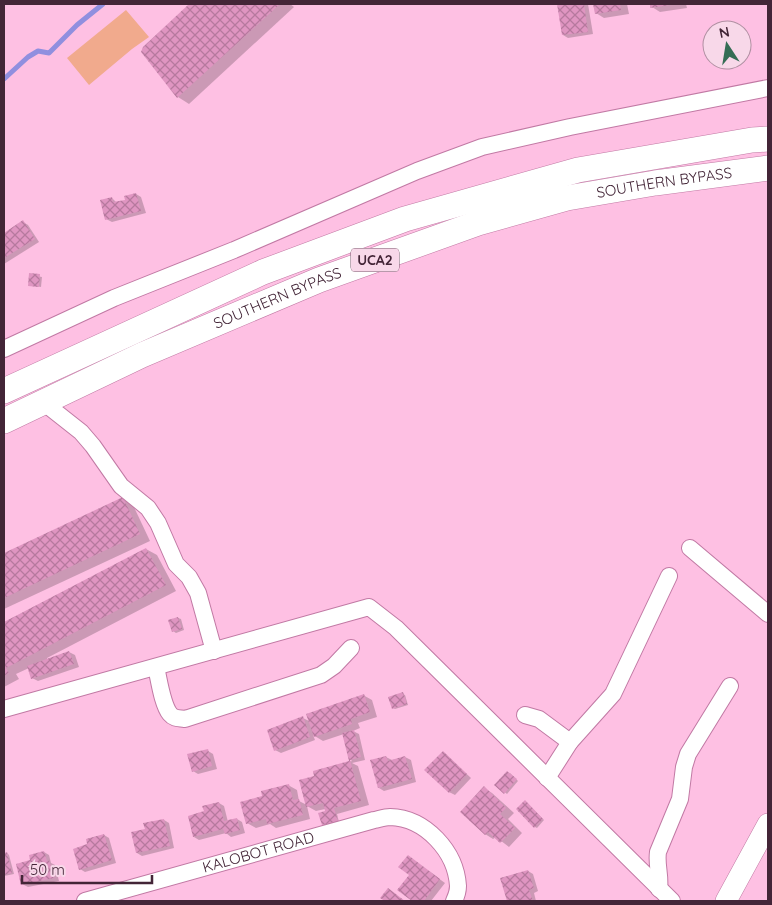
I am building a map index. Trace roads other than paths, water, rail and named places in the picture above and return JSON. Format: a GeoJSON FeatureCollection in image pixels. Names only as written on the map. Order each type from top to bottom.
{"type":"FeatureCollection","features":[{"type":"Feature","properties":{"kind":"highway","name":"SOUTHERN BYPASS"},"geometry":{"type":"LineString","coordinates":[[4,391],[263,272],[406,218],[578,170],[752,140],[768,139]]}},
{"type":"Feature","properties":{"kind":"highway","name":"SOUTHERN BYPASS"},"geometry":{"type":"LineString","coordinates":[[4,421],[142,355],[319,280],[478,223],[567,198],[654,183],[768,168]]}},
{"type":"Feature","properties":{"kind":"main road"},"geometry":{"type":"LineString","coordinates":[[726,901],[768,825]]}},
{"type":"Feature","properties":{"kind":"street"},"geometry":{"type":"LineString","coordinates":[[4,349],[114,298],[234,250],[417,171],[482,146],[768,88]]}},
{"type":"Feature","properties":{"kind":"street"},"geometry":{"type":"LineString","coordinates":[[43,402],[81,432],[122,486],[148,508],[158,523],[176,564],[189,577],[198,593],[214,650]]}},
{"type":"Feature","properties":{"kind":"street"},"geometry":{"type":"LineString","coordinates":[[690,548],[768,614]]}},
{"type":"Feature","properties":{"kind":"street"},"geometry":{"type":"LineString","coordinates":[[547,778],[570,742],[613,694],[670,576]]}},
{"type":"Feature","properties":{"kind":"street"},"geometry":{"type":"LineString","coordinates":[[4,709],[369,607],[396,628],[672,901]]}},
{"type":"Feature","properties":{"kind":"street"},"geometry":{"type":"LineString","coordinates":[[156,667],[170,714],[176,718],[185,719],[321,675],[334,666],[351,648]]}},
{"type":"Feature","properties":{"kind":"street"},"geometry":{"type":"LineString","coordinates":[[659,889],[661,878],[657,861],[658,852],[677,809],[688,754],[730,686]]}},
{"type":"Feature","properties":{"kind":"street"},"geometry":{"type":"LineString","coordinates":[[525,715],[539,720],[570,742]]}},
{"type":"Feature","properties":{"kind":"street","name":"KALOBOT ROAD"},"geometry":{"type":"LineString","coordinates":[[85,901],[390,817],[417,825],[436,838],[452,860],[458,888],[454,901]]}},
{"type":"Feature","properties":{"kind":"waterway"},"geometry":{"type":"LineString","coordinates":[[4,79],[28,57],[38,51],[49,53],[77,25],[103,4]]}}]}
